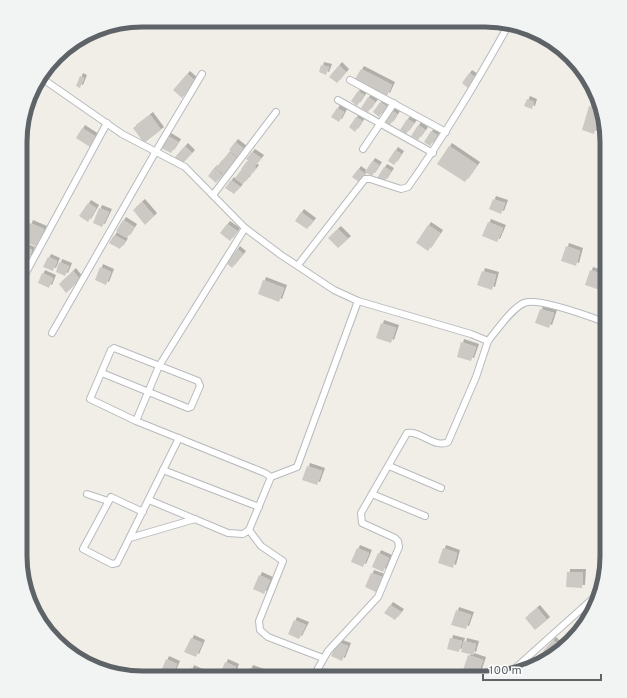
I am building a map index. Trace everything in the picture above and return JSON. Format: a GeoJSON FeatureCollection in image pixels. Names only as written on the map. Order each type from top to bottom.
{"type":"FeatureCollection","features":[{"type":"Feature","properties":{"kind":"street"},"geometry":{"type":"LineString","coordinates":[[298,266],[365,179],[370,179],[401,189],[406,188],[433,153],[473,89],[506,29]]}},
{"type":"Feature","properties":{"kind":"street"},"geometry":{"type":"LineString","coordinates":[[52,333],[156,150],[202,74]]}},
{"type":"Feature","properties":{"kind":"street"},"geometry":{"type":"LineString","coordinates":[[45,80],[122,134],[156,150],[185,167],[245,228],[334,290],[358,301],[471,334],[488,341]]}},
{"type":"Feature","properties":{"kind":"street"},"geometry":{"type":"LineString","coordinates":[[350,80],[446,132]]}},
{"type":"Feature","properties":{"kind":"street"},"geometry":{"type":"LineString","coordinates":[[338,100],[433,153]]}},
{"type":"Feature","properties":{"kind":"street"},"geometry":{"type":"LineString","coordinates":[[363,149],[394,104]]}},
{"type":"Feature","properties":{"kind":"street"},"geometry":{"type":"LineString","coordinates":[[213,195],[276,112]]}},
{"type":"Feature","properties":{"kind":"street"},"geometry":{"type":"LineString","coordinates":[[27,271],[107,123]]}},
{"type":"Feature","properties":{"kind":"street"},"geometry":{"type":"LineString","coordinates":[[136,421],[159,366],[245,228]]}},
{"type":"Feature","properties":{"kind":"street"},"geometry":{"type":"LineString","coordinates":[[149,500],[228,532],[243,534],[249,530],[271,477],[297,467],[358,301]]}},
{"type":"Feature","properties":{"kind":"street"},"geometry":{"type":"LineString","coordinates":[[316,671],[323,658],[378,597],[399,547],[398,541],[395,538],[360,521],[361,513],[408,432],[441,443],[448,442],[476,378],[488,341],[521,305],[531,301],[600,320]]}},
{"type":"Feature","properties":{"kind":"street"},"geometry":{"type":"LineString","coordinates":[[102,373],[185,408],[191,407],[200,383],[112,348],[90,399],[136,421],[265,473],[271,477]]}},
{"type":"Feature","properties":{"kind":"street"},"geometry":{"type":"LineString","coordinates":[[143,512],[111,497],[83,549],[115,564],[130,538],[143,512],[149,500],[179,438]]}},
{"type":"Feature","properties":{"kind":"street"},"geometry":{"type":"LineString","coordinates":[[389,466],[440,488]]}},
{"type":"Feature","properties":{"kind":"street"},"geometry":{"type":"LineString","coordinates":[[163,470],[259,507]]}},
{"type":"Feature","properties":{"kind":"street"},"geometry":{"type":"LineString","coordinates":[[87,494],[108,501]]}},
{"type":"Feature","properties":{"kind":"street"},"geometry":{"type":"LineString","coordinates":[[372,494],[425,516]]}},
{"type":"Feature","properties":{"kind":"street"},"geometry":{"type":"LineString","coordinates":[[130,538],[195,519]]}},
{"type":"Feature","properties":{"kind":"street"},"geometry":{"type":"LineString","coordinates":[[249,530],[261,546],[283,561],[259,621],[260,630],[268,637],[323,658]]}},
{"type":"Feature","properties":{"kind":"street"},"geometry":{"type":"LineString","coordinates":[[518,666],[591,601]]}},
{"type":"Feature","properties":{"kind":"building"},"geometry":{"type":"Polygon","coordinates":[[[321,65],[329,67],[326,75],[319,72],[321,65]]]}},
{"type":"Feature","properties":{"kind":"building"},"geometry":{"type":"Polygon","coordinates":[[[339,65],[346,72],[337,83],[329,77],[339,65]]]}},
{"type":"Feature","properties":{"kind":"building"},"geometry":{"type":"Polygon","coordinates":[[[361,69],[392,85],[387,96],[355,79],[361,69]]]}},
{"type":"Feature","properties":{"kind":"building"},"geometry":{"type":"Polygon","coordinates":[[[469,73],[475,77],[468,88],[462,83],[469,73]]]}},
{"type":"Feature","properties":{"kind":"building"},"geometry":{"type":"Polygon","coordinates":[[[187,74],[196,82],[182,98],[173,90],[187,74]]]}},
{"type":"Feature","properties":{"kind":"building"},"geometry":{"type":"Polygon","coordinates":[[[80,76],[84,78],[80,88],[76,86],[80,76]]]}},
{"type":"Feature","properties":{"kind":"building"},"geometry":{"type":"Polygon","coordinates":[[[358,91],[364,95],[357,106],[351,101],[358,91]]]}},
{"type":"Feature","properties":{"kind":"building"},"geometry":{"type":"Polygon","coordinates":[[[368,97],[375,102],[368,112],[361,108],[368,97]]]}},
{"type":"Feature","properties":{"kind":"building"},"geometry":{"type":"Polygon","coordinates":[[[527,99],[534,102],[532,109],[524,106],[527,99]]]}},
{"type":"Feature","properties":{"kind":"building"},"geometry":{"type":"Polygon","coordinates":[[[380,102],[386,106],[379,117],[373,112],[380,102]]]}},
{"type":"Feature","properties":{"kind":"building"},"geometry":{"type":"Polygon","coordinates":[[[589,106],[595,108],[598,120],[594,134],[582,130],[589,106]]]}},
{"type":"Feature","properties":{"kind":"building"},"geometry":{"type":"Polygon","coordinates":[[[337,108],[344,112],[339,122],[331,117],[337,108]]]}},
{"type":"Feature","properties":{"kind":"building"},"geometry":{"type":"Polygon","coordinates":[[[391,110],[397,114],[390,125],[384,121],[391,110]]]}},
{"type":"Feature","properties":{"kind":"building"},"geometry":{"type":"Polygon","coordinates":[[[150,115],[161,130],[144,143],[133,128],[150,115]]]}},
{"type":"Feature","properties":{"kind":"building"},"geometry":{"type":"Polygon","coordinates":[[[356,117],[362,121],[355,132],[349,127],[356,117]]]}},
{"type":"Feature","properties":{"kind":"building"},"geometry":{"type":"Polygon","coordinates":[[[407,119],[414,123],[406,134],[400,130],[407,119]]]}},
{"type":"Feature","properties":{"kind":"building"},"geometry":{"type":"Polygon","coordinates":[[[418,125],[425,130],[418,140],[411,136],[418,125]]]}},
{"type":"Feature","properties":{"kind":"building"},"geometry":{"type":"Polygon","coordinates":[[[82,128],[96,137],[90,147],[76,138],[82,128]]]}},
{"type":"Feature","properties":{"kind":"building"},"geometry":{"type":"Polygon","coordinates":[[[431,131],[437,135],[430,146],[424,142],[431,131]]]}},
{"type":"Feature","properties":{"kind":"building"},"geometry":{"type":"Polygon","coordinates":[[[168,136],[178,142],[171,153],[161,148],[168,136]]]}},
{"type":"Feature","properties":{"kind":"building"},"geometry":{"type":"Polygon","coordinates":[[[235,142],[244,149],[238,157],[229,150],[235,142]]]}},
{"type":"Feature","properties":{"kind":"building"},"geometry":{"type":"Polygon","coordinates":[[[185,146],[192,153],[182,164],[175,157],[185,146]]]}},
{"type":"Feature","properties":{"kind":"building"},"geometry":{"type":"Polygon","coordinates":[[[449,146],[477,165],[465,182],[437,164],[449,146]]]}},
{"type":"Feature","properties":{"kind":"building"},"geometry":{"type":"Polygon","coordinates":[[[395,150],[401,154],[394,165],[388,161],[395,150]]]}},
{"type":"Feature","properties":{"kind":"building"},"geometry":{"type":"Polygon","coordinates":[[[229,152],[238,159],[232,167],[223,160],[229,152]]]}},
{"type":"Feature","properties":{"kind":"building"},"geometry":{"type":"Polygon","coordinates":[[[252,152],[261,158],[255,166],[246,159],[252,152]]]}},
{"type":"Feature","properties":{"kind":"building"},"geometry":{"type":"Polygon","coordinates":[[[222,160],[231,167],[225,175],[216,168],[222,160]]]}},
{"type":"Feature","properties":{"kind":"building"},"geometry":{"type":"Polygon","coordinates":[[[247,161],[256,168],[250,176],[241,169],[247,161]]]}},
{"type":"Feature","properties":{"kind":"building"},"geometry":{"type":"Polygon","coordinates":[[[372,161],[379,165],[372,176],[365,172],[372,161]]]}},
{"type":"Feature","properties":{"kind":"building"},"geometry":{"type":"Polygon","coordinates":[[[384,167],[391,171],[384,182],[377,178],[384,167]]]}},
{"type":"Feature","properties":{"kind":"building"},"geometry":{"type":"Polygon","coordinates":[[[214,168],[222,175],[216,183],[208,176],[214,168]]]}},
{"type":"Feature","properties":{"kind":"building"},"geometry":{"type":"Polygon","coordinates":[[[358,169],[365,174],[359,182],[352,177],[358,169]]]}},
{"type":"Feature","properties":{"kind":"building"},"geometry":{"type":"Polygon","coordinates":[[[241,170],[249,177],[243,184],[235,178],[241,170]]]}},
{"type":"Feature","properties":{"kind":"building"},"geometry":{"type":"Polygon","coordinates":[[[231,180],[240,187],[234,194],[225,188],[231,180]]]}},
{"type":"Feature","properties":{"kind":"building"},"geometry":{"type":"Polygon","coordinates":[[[493,199],[505,203],[501,214],[489,209],[493,199]]]}},
{"type":"Feature","properties":{"kind":"building"},"geometry":{"type":"Polygon","coordinates":[[[142,202],[154,216],[145,225],[133,210],[142,202]]]}},
{"type":"Feature","properties":{"kind":"building"},"geometry":{"type":"Polygon","coordinates":[[[88,203],[96,208],[88,222],[79,216],[88,203]]]}},
{"type":"Feature","properties":{"kind":"building"},"geometry":{"type":"Polygon","coordinates":[[[99,208],[109,212],[102,227],[93,223],[99,208]]]}},
{"type":"Feature","properties":{"kind":"building"},"geometry":{"type":"Polygon","coordinates":[[[301,212],[313,221],[307,229],[295,221],[301,212]]]}},
{"type":"Feature","properties":{"kind":"building"},"geometry":{"type":"Polygon","coordinates":[[[123,220],[134,227],[127,238],[116,231],[123,220]]]}},
{"type":"Feature","properties":{"kind":"building"},"geometry":{"type":"Polygon","coordinates":[[[488,222],[503,228],[497,242],[482,236],[488,222]]]}},
{"type":"Feature","properties":{"kind":"building"},"geometry":{"type":"Polygon","coordinates":[[[30,223],[44,229],[37,247],[27,243],[27,231],[30,223]]]}},
{"type":"Feature","properties":{"kind":"building"},"geometry":{"type":"Polygon","coordinates":[[[227,224],[237,231],[230,241],[220,233],[227,224]]]}},
{"type":"Feature","properties":{"kind":"building"},"geometry":{"type":"Polygon","coordinates":[[[428,225],[440,233],[428,251],[416,243],[428,225]]]}},
{"type":"Feature","properties":{"kind":"building"},"geometry":{"type":"Polygon","coordinates":[[[338,229],[348,239],[338,248],[328,238],[338,229]]]}},
{"type":"Feature","properties":{"kind":"building"},"geometry":{"type":"Polygon","coordinates":[[[114,235],[125,241],[120,249],[109,243],[114,235]]]}},
{"type":"Feature","properties":{"kind":"building"},"geometry":{"type":"Polygon","coordinates":[[[566,246],[580,251],[576,266],[561,261],[566,246]]]}},
{"type":"Feature","properties":{"kind":"building"},"geometry":{"type":"Polygon","coordinates":[[[27,248],[32,250],[29,259],[27,258],[27,248]]]}},
{"type":"Feature","properties":{"kind":"building"},"geometry":{"type":"Polygon","coordinates":[[[237,249],[243,254],[232,268],[226,263],[237,249]]]}},
{"type":"Feature","properties":{"kind":"building"},"geometry":{"type":"Polygon","coordinates":[[[48,257],[57,261],[53,271],[43,267],[48,257]]]}},
{"type":"Feature","properties":{"kind":"building"},"geometry":{"type":"Polygon","coordinates":[[[59,262],[69,266],[65,276],[56,272],[59,262]]]}},
{"type":"Feature","properties":{"kind":"building"},"geometry":{"type":"Polygon","coordinates":[[[100,267],[111,272],[106,285],[95,280],[100,267]]]}},
{"type":"Feature","properties":{"kind":"building"},"geometry":{"type":"Polygon","coordinates":[[[590,270],[600,273],[600,290],[585,285],[590,270]]]}},
{"type":"Feature","properties":{"kind":"building"},"geometry":{"type":"Polygon","coordinates":[[[73,271],[80,280],[66,293],[59,284],[73,271]]]}},
{"type":"Feature","properties":{"kind":"building"},"geometry":{"type":"Polygon","coordinates":[[[482,271],[496,275],[492,290],[477,285],[482,271]]]}},
{"type":"Feature","properties":{"kind":"building"},"geometry":{"type":"Polygon","coordinates":[[[42,273],[53,278],[49,288],[38,283],[42,273]]]}},
{"type":"Feature","properties":{"kind":"building"},"geometry":{"type":"Polygon","coordinates":[[[263,280],[284,288],[279,302],[258,294],[263,280]]]}},
{"type":"Feature","properties":{"kind":"building"},"geometry":{"type":"Polygon","coordinates":[[[540,309],[554,313],[549,328],[535,323],[540,309]]]}},
{"type":"Feature","properties":{"kind":"building"},"geometry":{"type":"Polygon","coordinates":[[[381,323],[396,328],[391,343],[376,338],[381,323]]]}},
{"type":"Feature","properties":{"kind":"building"},"geometry":{"type":"Polygon","coordinates":[[[461,342],[476,347],[471,361],[457,357],[461,342]]]}},
{"type":"Feature","properties":{"kind":"building"},"geometry":{"type":"Polygon","coordinates":[[[307,466],[322,471],[317,485],[302,480],[307,466]]]}},
{"type":"Feature","properties":{"kind":"building"},"geometry":{"type":"Polygon","coordinates":[[[357,548],[369,553],[363,567],[351,562],[357,548]]]}},
{"type":"Feature","properties":{"kind":"building"},"geometry":{"type":"Polygon","coordinates":[[[443,548],[457,553],[453,568],[438,563],[443,548]]]}},
{"type":"Feature","properties":{"kind":"building"},"geometry":{"type":"Polygon","coordinates":[[[378,553],[389,558],[383,572],[372,567],[378,553]]]}},
{"type":"Feature","properties":{"kind":"building"},"geometry":{"type":"Polygon","coordinates":[[[567,572],[583,572],[582,588],[566,587],[567,572]]]}},
{"type":"Feature","properties":{"kind":"building"},"geometry":{"type":"Polygon","coordinates":[[[371,573],[382,577],[376,592],[365,587],[371,573]]]}},
{"type":"Feature","properties":{"kind":"building"},"geometry":{"type":"Polygon","coordinates":[[[259,575],[270,580],[264,594],[253,589],[259,575]]]}},
{"type":"Feature","properties":{"kind":"building"},"geometry":{"type":"Polygon","coordinates":[[[390,605],[401,612],[395,620],[384,613],[390,605]]]}},
{"type":"Feature","properties":{"kind":"building"},"geometry":{"type":"Polygon","coordinates":[[[537,608],[547,620],[535,630],[525,618],[537,608]]]}},
{"type":"Feature","properties":{"kind":"building"},"geometry":{"type":"Polygon","coordinates":[[[456,610],[471,615],[466,629],[451,625],[456,610]]]}},
{"type":"Feature","properties":{"kind":"building"},"geometry":{"type":"Polygon","coordinates":[[[294,620],[306,625],[299,639],[288,634],[294,620]]]}},
{"type":"Feature","properties":{"kind":"building"},"geometry":{"type":"Polygon","coordinates":[[[191,638],[202,643],[196,657],[184,652],[191,638]]]}},
{"type":"Feature","properties":{"kind":"building"},"geometry":{"type":"Polygon","coordinates":[[[450,638],[462,641],[459,652],[447,649],[450,638]]]}},
{"type":"Feature","properties":{"kind":"building"},"geometry":{"type":"Polygon","coordinates":[[[553,640],[558,645],[546,654],[543,651],[553,640]]]}},
{"type":"Feature","properties":{"kind":"building"},"geometry":{"type":"Polygon","coordinates":[[[464,641],[476,644],[473,655],[461,652],[464,641]]]}},
{"type":"Feature","properties":{"kind":"building"},"geometry":{"type":"Polygon","coordinates":[[[337,642],[348,646],[342,661],[331,656],[337,642]]]}},
{"type":"Feature","properties":{"kind":"building"},"geometry":{"type":"Polygon","coordinates":[[[468,655],[483,660],[479,671],[463,670],[468,655]]]}},
{"type":"Feature","properties":{"kind":"building"},"geometry":{"type":"Polygon","coordinates":[[[166,659],[177,664],[174,671],[161,671],[166,659]]]}},
{"type":"Feature","properties":{"kind":"building"},"geometry":{"type":"Polygon","coordinates":[[[225,662],[236,667],[235,671],[221,671],[225,662]]]}},
{"type":"Feature","properties":{"kind":"building"},"geometry":{"type":"Polygon","coordinates":[[[191,668],[198,671],[190,671],[191,668]]]}},
{"type":"Feature","properties":{"kind":"building"},"geometry":{"type":"Polygon","coordinates":[[[250,668],[258,671],[248,671],[250,668]]]}}]}
